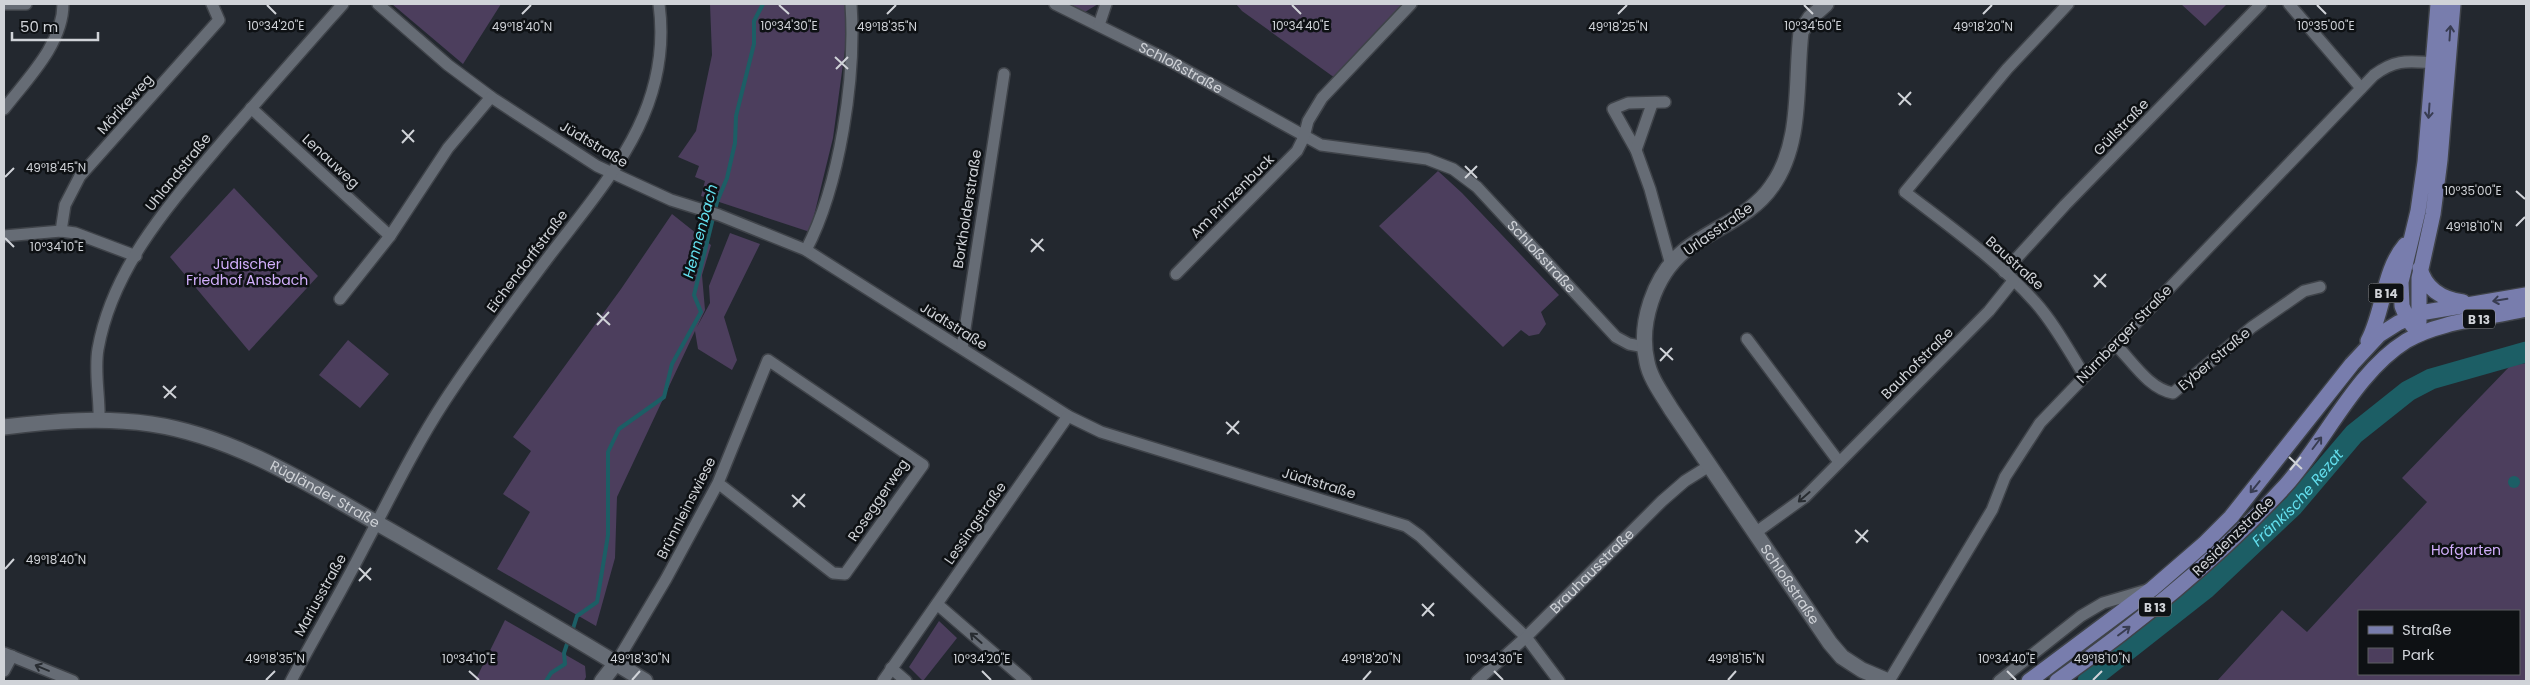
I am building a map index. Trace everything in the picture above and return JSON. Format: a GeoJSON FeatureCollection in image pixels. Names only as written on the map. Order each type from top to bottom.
{"type":"FeatureCollection","features":[{"type":"Feature","properties":{"kind":"main road","name":"B 14"},"geometry":{"type":"LineString","coordinates":[[2416,326],[2400,294],[2410,239],[2420,201],[2438,4]]}},
{"type":"Feature","properties":{"kind":"main road","name":"B 14"},"geometry":{"type":"LineString","coordinates":[[2416,326],[2420,268],[2433,214],[2444,128],[2453,4]]}},
{"type":"Feature","properties":{"kind":"main road","name":"B 14"},"geometry":{"type":"LineString","coordinates":[[2364,349],[2382,310],[2396,259],[2410,239]]}},
{"type":"Feature","properties":{"kind":"main road","name":"B 13"},"geometry":{"type":"LineString","coordinates":[[2420,268],[2424,280],[2435,292],[2451,300],[2474,304]]}},
{"type":"Feature","properties":{"kind":"main road","name":"B 13"},"geometry":{"type":"LineString","coordinates":[[2416,326],[2474,304],[2526,295]]}},
{"type":"Feature","properties":{"kind":"main road","name":"B 13"},"geometry":{"type":"LineString","coordinates":[[2364,349],[2388,328],[2416,326],[2526,309]]}},
{"type":"Feature","properties":{"kind":"main road","name":"Residenzstraße"},"geometry":{"type":"LineString","coordinates":[[2057,681],[2139,620],[2247,526],[2288,482],[2379,363],[2416,326]]}},
{"type":"Feature","properties":{"kind":"main road","name":"Residenzstraße"},"geometry":{"type":"LineString","coordinates":[[2029,681],[2152,589],[2204,544],[2231,517],[2364,349]]}},
{"type":"Feature","properties":{"kind":"street"},"geometry":{"type":"LineString","coordinates":[[4,4],[26,4]]}},
{"type":"Feature","properties":{"kind":"street"},"geometry":{"type":"LineString","coordinates":[[4,109],[53,44],[63,16],[63,4]]}},
{"type":"Feature","properties":{"kind":"street","name":"Mörikeweg"},"geometry":{"type":"LineString","coordinates":[[61,231],[64,205],[80,176],[219,20],[212,4]]}},
{"type":"Feature","properties":{"kind":"street","name":"Uhlandstraße"},"geometry":{"type":"LineString","coordinates":[[99,420],[98,350],[108,314],[118,288],[136,256],[162,213],[343,4]]}},
{"type":"Feature","properties":{"kind":"street","name":"Jüdtstraße"},"geometry":{"type":"LineString","coordinates":[[378,4],[448,65],[491,96],[597,166],[671,200],[713,213],[806,250],[1068,416],[1101,432],[1406,526],[1420,536],[1526,637],[1559,681]]}},
{"type":"Feature","properties":{"kind":"street","name":"Eichendorffstraße"},"geometry":{"type":"LineString","coordinates":[[376,523],[444,402],[533,278],[613,174],[641,122],[654,86],[661,37],[659,4]]}},
{"type":"Feature","properties":{"kind":"street"},"geometry":{"type":"LineString","coordinates":[[806,250],[818,228],[838,152],[851,78],[853,41],[851,4]]}},
{"type":"Feature","properties":{"kind":"street","name":"Schloßstraße"},"geometry":{"type":"LineString","coordinates":[[1054,4],[1168,60],[1321,145],[1427,159],[1453,169],[1477,187],[1616,337],[1629,344],[1645,347],[1651,374],[1709,466],[1813,621],[1842,657],[1862,670],[1889,681]]}},
{"type":"Feature","properties":{"kind":"street"},"geometry":{"type":"LineString","coordinates":[[1099,25],[1106,4]]}},
{"type":"Feature","properties":{"kind":"street","name":"Am Prinzenbuck"},"geometry":{"type":"LineString","coordinates":[[1176,274],[1297,151],[1304,137],[1308,121],[1322,98],[1411,4]]}},
{"type":"Feature","properties":{"kind":"street","name":"Urlasstraße"},"geometry":{"type":"LineString","coordinates":[[1645,347],[1650,304],[1659,283],[1671,265],[1684,251],[1755,205],[1772,187],[1784,164],[1794,128],[1800,32],[1810,18],[1826,4]]}},
{"type":"Feature","properties":{"kind":"street","name":"Baustraße"},"geometry":{"type":"LineString","coordinates":[[2068,4],[2006,68],[1905,192],[2004,272],[2034,301],[2051,323],[2084,375]]}},
{"type":"Feature","properties":{"kind":"street","name":"Güllstraße"},"geometry":{"type":"LineString","coordinates":[[2004,272],[2065,205],[2261,4]]}},
{"type":"Feature","properties":{"kind":"street"},"geometry":{"type":"LineString","coordinates":[[2289,4],[2360,88]]}},
{"type":"Feature","properties":{"kind":"street","name":"Nürnberger Straße"},"geometry":{"type":"LineString","coordinates":[[1889,681],[1992,510],[2010,470],[2040,423],[2360,88],[2387,65],[2398,62],[2448,63]]}},
{"type":"Feature","properties":{"kind":"street","name":"Borkholderstraße"},"geometry":{"type":"LineString","coordinates":[[962,348],[1004,74]]}},
{"type":"Feature","properties":{"kind":"street"},"geometry":{"type":"LineString","coordinates":[[340,299],[390,236],[448,148],[491,96]]}},
{"type":"Feature","properties":{"kind":"street"},"geometry":{"type":"LineString","coordinates":[[1665,102],[1652,104],[1628,103],[1613,109],[1636,150],[1650,189],[1671,265]]}},
{"type":"Feature","properties":{"kind":"street"},"geometry":{"type":"LineString","coordinates":[[1636,150],[1652,104]]}},
{"type":"Feature","properties":{"kind":"street","name":"Lenauweg"},"geometry":{"type":"LineString","coordinates":[[251,108],[390,236]]}},
{"type":"Feature","properties":{"kind":"street"},"geometry":{"type":"LineString","coordinates":[[4,236],[61,231],[75,233],[136,256]]}},
{"type":"Feature","properties":{"kind":"street","name":"Bauhofstraße"},"geometry":{"type":"LineString","coordinates":[[1755,533],[1805,497],[1989,311],[2013,281]]}},
{"type":"Feature","properties":{"kind":"street","name":"Eyber Straße"},"geometry":{"type":"LineString","coordinates":[[2116,345],[2154,385],[2164,391],[2173,393],[2252,327],[2304,291],[2320,287]]}},
{"type":"Feature","properties":{"kind":"street"},"geometry":{"type":"LineString","coordinates":[[1747,339],[1839,462]]}},
{"type":"Feature","properties":{"kind":"street","name":"Brünnleinswiese"},"geometry":{"type":"LineString","coordinates":[[616,662],[666,580],[718,483],[768,360]]}},
{"type":"Feature","properties":{"kind":"street","name":"Roseggerweg"},"geometry":{"type":"LineString","coordinates":[[718,483],[833,572],[845,574],[923,466],[768,360]]}},
{"type":"Feature","properties":{"kind":"street","name":"Lessingstraße"},"geometry":{"type":"LineString","coordinates":[[883,681],[1068,416]]}},
{"type":"Feature","properties":{"kind":"street","name":"Rügländer Straße"},"geometry":{"type":"LineString","coordinates":[[4,427],[72,420],[152,424],[218,443],[250,455],[376,523],[616,662]]}},
{"type":"Feature","properties":{"kind":"street","name":"Brauhausstraße"},"geometry":{"type":"LineString","coordinates":[[1477,681],[1526,637],[1662,502],[1685,481],[1709,466]]}},
{"type":"Feature","properties":{"kind":"street","name":"Mariusstraße"},"geometry":{"type":"LineString","coordinates":[[290,681],[376,523]]}},
{"type":"Feature","properties":{"kind":"street"},"geometry":{"type":"LineString","coordinates":[[1999,681],[2081,616],[2104,603],[2152,589]]}},
{"type":"Feature","properties":{"kind":"street"},"geometry":{"type":"LineString","coordinates":[[936,604],[1026,681]]}},
{"type":"Feature","properties":{"kind":"street"},"geometry":{"type":"LineString","coordinates":[[4,671],[8,654],[73,681]]}},
{"type":"Feature","properties":{"kind":"street"},"geometry":{"type":"LineString","coordinates":[[602,681],[616,662],[645,681]]}},
{"type":"Feature","properties":{"kind":"street"},"geometry":{"type":"LineString","coordinates":[[892,668],[906,681]]}},
{"type":"Feature","properties":{"kind":"green space"},"geometry":{"type":"Polygon","coordinates":[[[392,4],[501,4],[463,64],[392,4]]]}},
{"type":"Feature","properties":{"kind":"green space"},"geometry":{"type":"Polygon","coordinates":[[[710,4],[847,4],[848,27],[833,138],[810,232],[701,196],[705,181],[695,177],[699,166],[678,157],[696,131],[712,55],[710,4]]]}},
{"type":"Feature","properties":{"kind":"green space"},"geometry":{"type":"Polygon","coordinates":[[[1070,4],[1098,4],[1085,12],[1070,4]]]}},
{"type":"Feature","properties":{"kind":"green space"},"geometry":{"type":"Polygon","coordinates":[[[1236,4],[1403,4],[1335,78],[1242,11],[1236,4]]]}},
{"type":"Feature","properties":{"kind":"green space"},"geometry":{"type":"Polygon","coordinates":[[[2181,4],[2227,4],[2205,26],[2181,4]]]}},
{"type":"Feature","properties":{"kind":"green space"},"geometry":{"type":"Polygon","coordinates":[[[1438,171],[1462,193],[1559,295],[1541,312],[1546,324],[1539,334],[1529,336],[1521,330],[1503,347],[1379,226],[1438,171]]]}},
{"type":"Feature","properties":{"kind":"green space","name":"Jüdischer Friedhof Ansbach"},"geometry":{"type":"Polygon","coordinates":[[[234,188],[318,276],[249,351],[170,257],[234,188]]]}},
{"type":"Feature","properties":{"kind":"green space"},"geometry":{"type":"Polygon","coordinates":[[[672,214],[711,245],[702,275],[705,310],[697,327],[710,303],[709,286],[730,233],[760,244],[724,317],[737,360],[732,370],[698,349],[695,331],[617,497],[615,558],[596,626],[497,569],[530,512],[503,494],[531,451],[513,437],[621,289],[672,214]]]}},
{"type":"Feature","properties":{"kind":"green space"},"geometry":{"type":"Polygon","coordinates":[[[348,340],[389,374],[360,408],[319,375],[348,340]]]}},
{"type":"Feature","properties":{"kind":"green space","name":"Hofgarten"},"geometry":{"type":"Polygon","coordinates":[[[2526,363],[2526,681],[2217,681],[2282,610],[2307,632],[2427,502],[2402,478],[2510,366],[2526,363]]]}},
{"type":"Feature","properties":{"kind":"green space"},"geometry":{"type":"Polygon","coordinates":[[[505,620],[585,666],[586,677],[584,681],[475,681],[505,620]]]}},
{"type":"Feature","properties":{"kind":"green space"},"geometry":{"type":"Polygon","coordinates":[[[939,621],[957,638],[923,681],[909,667],[939,621]]]}},
{"type":"Feature","properties":{"kind":"water"},"geometry":{"type":"Polygon","coordinates":[[[2516,476],[2519,477],[2519,487],[2512,488],[2509,487],[2508,480],[2509,477],[2516,476]]]}},
{"type":"Feature","properties":{"kind":"waterway","name":"Hennenbach"},"geometry":{"type":"LineString","coordinates":[[572,632],[577,616],[597,602],[608,535],[608,452],[619,429],[664,397],[672,364],[701,312],[694,295],[717,202],[727,178],[735,143],[736,116],[754,44],[754,21],[763,4]]}},
{"type":"Feature","properties":{"kind":"waterway","name":"Fränkische Rezat"},"geometry":{"type":"LineString","coordinates":[[2088,681],[2205,589],[2293,506],[2354,434],[2408,391],[2431,379],[2526,352]]}},
{"type":"Feature","properties":{"kind":"waterway","name":"Hennenbach"},"geometry":{"type":"LineString","coordinates":[[546,681],[551,673],[565,664],[564,653],[569,638]]}}]}
